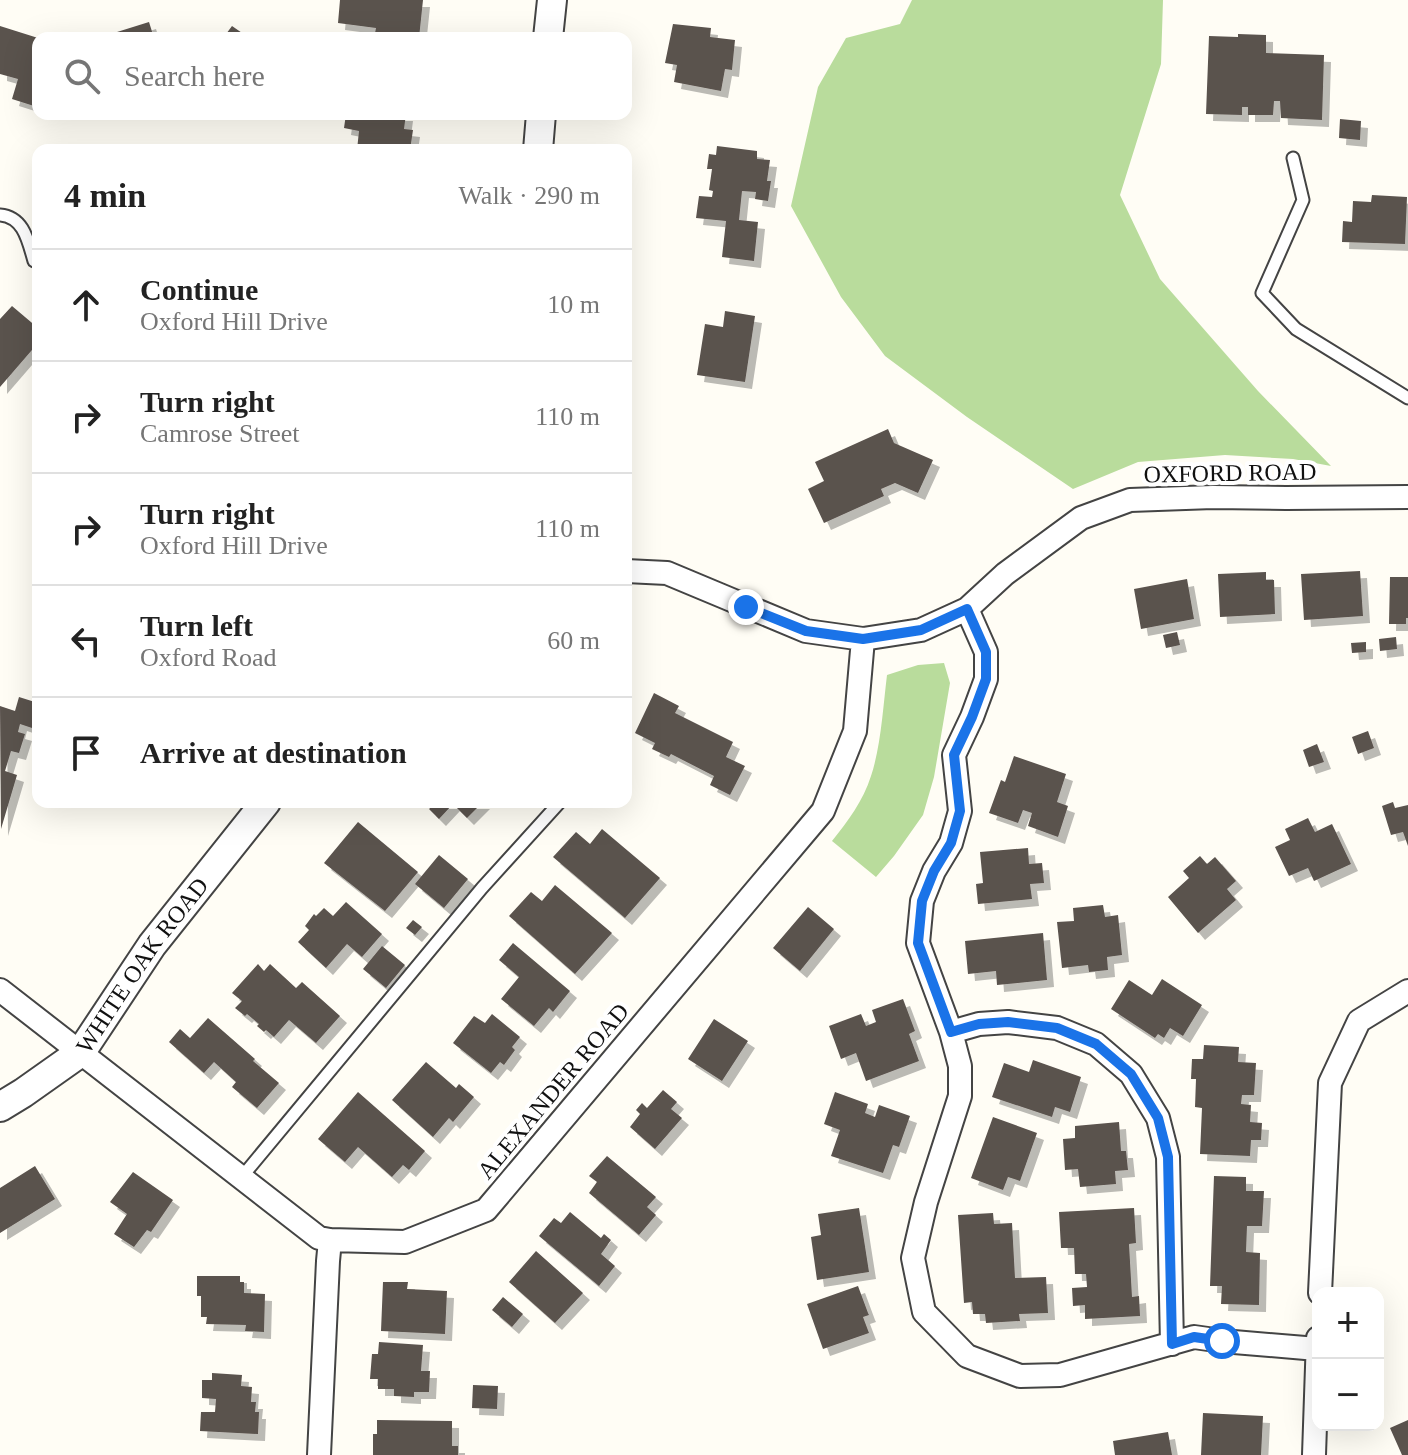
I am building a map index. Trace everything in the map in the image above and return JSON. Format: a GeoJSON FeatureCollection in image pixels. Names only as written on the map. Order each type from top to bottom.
{"type":"FeatureCollection","features":[{"type":"Feature","properties":{"kind":"street"},"geometry":{"type":"LineString","coordinates":[[549,32],[552,0]]}},
{"type":"Feature","properties":{"kind":"street"},"geometry":{"type":"LineString","coordinates":[[538,144],[540,120]]}},
{"type":"Feature","properties":{"kind":"street","name":"OXFORD ROAD"},"geometry":{"type":"LineString","coordinates":[[632,571],[667,573],[806,631],[863,639],[921,630],[967,609],[1005,574],[1081,518],[1130,500],[1408,497]]}},
{"type":"Feature","properties":{"kind":"street"},"geometry":{"type":"LineString","coordinates":[[967,609],[986,652],[986,679],[954,755],[960,811],[951,843],[934,871],[922,901],[918,943],[951,1032],[960,1066],[960,1096],[926,1202],[913,1258],[924,1312],[967,1356],[1020,1376],[1060,1375],[1194,1337],[1312,1349]]}},
{"type":"Feature","properties":{"kind":"street","name":"ALEXANDER ROAD"},"geometry":{"type":"LineString","coordinates":[[0,990],[312,1234],[330,1240],[405,1242],[486,1210],[823,811],[855,731],[863,639]]}},
{"type":"Feature","properties":{"kind":"street","name":"WHITE OAK ROAD"},"geometry":{"type":"LineString","coordinates":[[0,1107],[81,1052],[152,945],[261,808]]}},
{"type":"Feature","properties":{"kind":"street"},"geometry":{"type":"LineString","coordinates":[[1320,1287],[1330,1083],[1359,1021],[1408,991]]}},
{"type":"Feature","properties":{"kind":"street"},"geometry":{"type":"LineString","coordinates":[[951,1032],[979,1024],[1008,1022],[1057,1028],[1096,1044],[1131,1074],[1158,1118],[1168,1157],[1172,1344]]}},
{"type":"Feature","properties":{"kind":"street"},"geometry":{"type":"LineString","coordinates":[[319,1455],[330,1240]]}},
{"type":"Feature","properties":{"kind":"street"},"geometry":{"type":"LineString","coordinates":[[1314,1455],[1317,1359]]}},
{"type":"Feature","properties":{"kind":"lane"},"geometry":{"type":"LineString","coordinates":[[1293,158],[1303,200],[1262,293],[1296,329],[1408,398]]}},
{"type":"Feature","properties":{"kind":"lane"},"geometry":{"type":"LineString","coordinates":[[0,215],[8,215],[18,221],[32,255]]}},
{"type":"Feature","properties":{"kind":"lane"},"geometry":{"type":"LineString","coordinates":[[241,1178],[482,888],[555,808]]}},
{"type":"Feature","properties":{"kind":"green space"},"geometry":{"type":"Polygon","coordinates":[[[912,0],[1163,0],[1161,64],[1120,195],[1160,279],[1258,391],[1331,466],[1293,459],[1225,455],[1138,462],[1073,489],[967,417],[885,356],[841,297],[791,206],[818,87],[846,38],[900,24],[912,0]]]}},
{"type":"Feature","properties":{"kind":"green space"},"geometry":{"type":"Polygon","coordinates":[[[944,663],[950,683],[934,777],[923,815],[876,877],[832,841],[859,802],[871,776],[887,675],[918,665],[944,663]]]}},
{"type":"Feature","properties":{"kind":"building"},"geometry":{"type":"Polygon","coordinates":[[[340,0],[423,0],[420,32],[375,32],[376,28],[338,23],[340,0]]]}},
{"type":"Feature","properties":{"kind":"building"},"geometry":{"type":"Polygon","coordinates":[[[149,22],[152,32],[117,32],[149,22]]]}},
{"type":"Feature","properties":{"kind":"building"},"geometry":{"type":"Polygon","coordinates":[[[673,24],[711,28],[710,37],[735,40],[732,70],[725,69],[721,91],[674,82],[677,65],[665,63],[673,24]]]}},
{"type":"Feature","properties":{"kind":"building"},"geometry":{"type":"Polygon","coordinates":[[[0,26],[32,36],[32,105],[12,99],[18,79],[0,74],[0,26]]]}},
{"type":"Feature","properties":{"kind":"building"},"geometry":{"type":"Polygon","coordinates":[[[1238,34],[1266,35],[1266,53],[1324,55],[1322,120],[1281,118],[1280,101],[1274,101],[1273,115],[1248,115],[1248,107],[1242,107],[1242,115],[1206,114],[1209,36],[1238,37],[1238,34]]]}},
{"type":"Feature","properties":{"kind":"building"},"geometry":{"type":"Polygon","coordinates":[[[1340,119],[1361,121],[1360,140],[1339,138],[1340,119]]]}},
{"type":"Feature","properties":{"kind":"building"},"geometry":{"type":"Polygon","coordinates":[[[345,120],[405,120],[404,129],[413,130],[411,144],[358,144],[359,131],[344,128],[345,120]]]}},
{"type":"Feature","properties":{"kind":"building"},"geometry":{"type":"Polygon","coordinates":[[[717,146],[757,151],[757,159],[770,160],[768,201],[755,199],[756,192],[742,191],[739,220],[758,222],[754,261],[722,257],[726,221],[696,218],[699,196],[712,197],[713,191],[709,190],[712,169],[707,169],[709,154],[716,155],[717,146]]]}},
{"type":"Feature","properties":{"kind":"building"},"geometry":{"type":"Polygon","coordinates":[[[1372,195],[1407,197],[1405,244],[1342,242],[1343,221],[1352,222],[1353,201],[1371,202],[1372,195]]]}},
{"type":"Feature","properties":{"kind":"building"},"geometry":{"type":"Polygon","coordinates":[[[12,306],[32,323],[32,350],[0,387],[0,319],[12,306]]]}},
{"type":"Feature","properties":{"kind":"building"},"geometry":{"type":"Polygon","coordinates":[[[725,311],[755,316],[745,382],[697,375],[705,324],[723,327],[725,311]]]}},
{"type":"Feature","properties":{"kind":"building"},"geometry":{"type":"Polygon","coordinates":[[[888,429],[894,443],[933,460],[918,493],[895,483],[881,489],[884,496],[824,523],[808,489],[824,481],[815,462],[888,429]]]}},
{"type":"Feature","properties":{"kind":"building"},"geometry":{"type":"Polygon","coordinates":[[[1360,571],[1363,616],[1304,620],[1301,574],[1360,571]]]}},
{"type":"Feature","properties":{"kind":"building"},"geometry":{"type":"Polygon","coordinates":[[[1266,572],[1266,580],[1274,580],[1275,614],[1220,617],[1218,574],[1266,572]]]}},
{"type":"Feature","properties":{"kind":"building"},"geometry":{"type":"Polygon","coordinates":[[[1390,577],[1408,577],[1406,624],[1389,624],[1390,577]]]}},
{"type":"Feature","properties":{"kind":"building"},"geometry":{"type":"Polygon","coordinates":[[[1187,579],[1194,619],[1141,629],[1134,589],[1187,579]]]}},
{"type":"Feature","properties":{"kind":"building"},"geometry":{"type":"Polygon","coordinates":[[[1177,632],[1180,645],[1166,648],[1163,635],[1177,632]]]}},
{"type":"Feature","properties":{"kind":"building"},"geometry":{"type":"Polygon","coordinates":[[[1396,637],[1397,649],[1380,651],[1379,639],[1396,637]]]}},
{"type":"Feature","properties":{"kind":"building"},"geometry":{"type":"Polygon","coordinates":[[[1366,642],[1366,652],[1352,653],[1351,643],[1366,642]]]}},
{"type":"Feature","properties":{"kind":"building"},"geometry":{"type":"Polygon","coordinates":[[[654,693],[679,706],[675,713],[733,742],[726,757],[745,766],[730,795],[710,785],[714,776],[671,754],[669,757],[652,749],[655,743],[635,733],[654,693]]]}},
{"type":"Feature","properties":{"kind":"building"},"geometry":{"type":"Polygon","coordinates":[[[19,697],[32,701],[32,728],[20,724],[18,732],[25,734],[19,753],[11,751],[5,771],[17,775],[1,829],[0,706],[15,711],[19,697]]]}},
{"type":"Feature","properties":{"kind":"building"},"geometry":{"type":"Polygon","coordinates":[[[1368,731],[1374,748],[1358,754],[1352,737],[1368,731]]]}},
{"type":"Feature","properties":{"kind":"building"},"geometry":{"type":"Polygon","coordinates":[[[1317,744],[1324,762],[1309,767],[1303,750],[1317,744]]]}},
{"type":"Feature","properties":{"kind":"building"},"geometry":{"type":"Polygon","coordinates":[[[1014,756],[1066,774],[1057,802],[1068,806],[1058,837],[1028,826],[1032,813],[1023,810],[1018,823],[989,813],[1014,756]]]}},
{"type":"Feature","properties":{"kind":"building"},"geometry":{"type":"Polygon","coordinates":[[[1393,802],[1395,808],[1408,805],[1408,846],[1403,832],[1391,835],[1382,806],[1393,802]]]}},
{"type":"Feature","properties":{"kind":"building"},"geometry":{"type":"Polygon","coordinates":[[[430,808],[449,808],[439,819],[430,808]]]}},
{"type":"Feature","properties":{"kind":"building"},"geometry":{"type":"Polygon","coordinates":[[[457,808],[477,808],[467,818],[457,808]]]}},
{"type":"Feature","properties":{"kind":"building"},"geometry":{"type":"Polygon","coordinates":[[[1308,818],[1315,832],[1332,824],[1351,864],[1314,881],[1308,868],[1289,876],[1275,847],[1290,840],[1285,829],[1308,818]]]}},
{"type":"Feature","properties":{"kind":"building"},"geometry":{"type":"Polygon","coordinates":[[[358,822],[418,872],[385,911],[324,863],[358,822]]]}},
{"type":"Feature","properties":{"kind":"building"},"geometry":{"type":"Polygon","coordinates":[[[602,829],[660,878],[625,918],[553,857],[576,832],[590,844],[602,829]]]}},
{"type":"Feature","properties":{"kind":"building"},"geometry":{"type":"Polygon","coordinates":[[[1028,848],[1029,864],[1042,863],[1044,883],[1030,884],[1032,899],[978,904],[976,884],[983,883],[980,852],[1028,848]]]}},
{"type":"Feature","properties":{"kind":"building"},"geometry":{"type":"Polygon","coordinates":[[[439,855],[468,879],[444,908],[415,884],[439,855]]]}},
{"type":"Feature","properties":{"kind":"building"},"geometry":{"type":"Polygon","coordinates":[[[1200,856],[1207,864],[1215,857],[1236,881],[1227,889],[1236,900],[1198,933],[1168,897],[1189,878],[1183,871],[1200,856]]]}},
{"type":"Feature","properties":{"kind":"building"},"geometry":{"type":"Polygon","coordinates":[[[555,885],[612,933],[575,974],[509,916],[531,892],[542,901],[555,885]]]}},
{"type":"Feature","properties":{"kind":"building"},"geometry":{"type":"Polygon","coordinates":[[[346,902],[382,934],[362,957],[347,944],[326,968],[298,942],[309,930],[305,926],[314,914],[316,916],[324,908],[333,916],[346,902]]]}},
{"type":"Feature","properties":{"kind":"building"},"geometry":{"type":"Polygon","coordinates":[[[1103,905],[1105,917],[1118,915],[1122,955],[1107,957],[1108,970],[1089,972],[1088,965],[1062,968],[1057,922],[1074,921],[1073,908],[1103,905]]]}},
{"type":"Feature","properties":{"kind":"building"},"geometry":{"type":"Polygon","coordinates":[[[808,907],[834,929],[800,971],[773,948],[808,907]]]}},
{"type":"Feature","properties":{"kind":"building"},"geometry":{"type":"Polygon","coordinates":[[[413,920],[422,927],[415,935],[406,928],[413,920]]]}},
{"type":"Feature","properties":{"kind":"building"},"geometry":{"type":"Polygon","coordinates":[[[1043,933],[1047,980],[997,985],[996,971],[968,974],[965,941],[1043,933]]]}},
{"type":"Feature","properties":{"kind":"building"},"geometry":{"type":"Polygon","coordinates":[[[513,943],[570,991],[553,1012],[549,1008],[534,1026],[501,999],[519,977],[499,960],[513,943]]]}},
{"type":"Feature","properties":{"kind":"building"},"geometry":{"type":"Polygon","coordinates":[[[382,946],[405,965],[386,988],[363,969],[382,946]]]}},
{"type":"Feature","properties":{"kind":"building"},"geometry":{"type":"Polygon","coordinates":[[[258,964],[264,971],[270,964],[296,988],[302,982],[340,1016],[316,1043],[289,1020],[274,1037],[235,1008],[242,1001],[232,993],[258,964]]]}},
{"type":"Feature","properties":{"kind":"building"},"geometry":{"type":"Polygon","coordinates":[[[1162,979],[1202,1005],[1183,1036],[1170,1028],[1164,1038],[1158,1034],[1155,1038],[1111,1009],[1129,980],[1152,995],[1162,979]]]}},
{"type":"Feature","properties":{"kind":"building"},"geometry":{"type":"Polygon","coordinates":[[[903,999],[915,1031],[909,1034],[919,1061],[866,1081],[856,1053],[841,1059],[829,1026],[861,1014],[866,1026],[876,1022],[872,1010],[903,999]]]}},
{"type":"Feature","properties":{"kind":"building"},"geometry":{"type":"Polygon","coordinates":[[[492,1014],[520,1037],[504,1065],[500,1062],[491,1073],[453,1043],[474,1016],[485,1023],[492,1014]]]}},
{"type":"Feature","properties":{"kind":"building"},"geometry":{"type":"Polygon","coordinates":[[[208,1018],[279,1083],[257,1108],[232,1087],[236,1082],[214,1062],[204,1073],[169,1042],[180,1029],[190,1038],[208,1018]]]}},
{"type":"Feature","properties":{"kind":"building"},"geometry":{"type":"Polygon","coordinates":[[[714,1019],[748,1041],[722,1081],[688,1059],[714,1019]]]}},
{"type":"Feature","properties":{"kind":"building"},"geometry":{"type":"Polygon","coordinates":[[[1204,1045],[1239,1047],[1238,1062],[1256,1063],[1254,1095],[1242,1095],[1241,1104],[1251,1105],[1250,1122],[1262,1123],[1261,1140],[1251,1140],[1250,1156],[1200,1154],[1202,1108],[1195,1107],[1196,1079],[1191,1079],[1192,1059],[1203,1059],[1204,1045]]]}},
{"type":"Feature","properties":{"kind":"building"},"geometry":{"type":"Polygon","coordinates":[[[1033,1060],[1081,1077],[1070,1112],[1055,1107],[1052,1117],[992,1097],[1004,1063],[1029,1072],[1033,1060]]]}},
{"type":"Feature","properties":{"kind":"building"},"geometry":{"type":"Polygon","coordinates":[[[426,1062],[456,1088],[459,1084],[474,1097],[453,1122],[449,1118],[433,1137],[392,1100],[426,1062]]]}},
{"type":"Feature","properties":{"kind":"building"},"geometry":{"type":"Polygon","coordinates":[[[663,1090],[677,1102],[671,1109],[682,1118],[655,1149],[630,1127],[640,1114],[636,1110],[642,1103],[647,1108],[663,1090]]]}},
{"type":"Feature","properties":{"kind":"building"},"geometry":{"type":"Polygon","coordinates":[[[358,1092],[425,1151],[409,1170],[403,1165],[392,1177],[358,1147],[345,1162],[318,1139],[358,1092]]]}},
{"type":"Feature","properties":{"kind":"building"},"geometry":{"type":"Polygon","coordinates":[[[835,1092],[868,1104],[865,1113],[875,1117],[879,1105],[910,1116],[899,1147],[893,1145],[883,1173],[831,1156],[840,1130],[824,1124],[835,1092]]]}},
{"type":"Feature","properties":{"kind":"building"},"geometry":{"type":"Polygon","coordinates":[[[993,1117],[1037,1133],[1020,1181],[1008,1177],[1003,1190],[971,1178],[993,1117]]]}},
{"type":"Feature","properties":{"kind":"building"},"geometry":{"type":"Polygon","coordinates":[[[1119,1122],[1121,1151],[1126,1151],[1128,1170],[1115,1171],[1116,1184],[1080,1187],[1078,1169],[1065,1170],[1063,1139],[1075,1138],[1075,1126],[1119,1122]]]}},
{"type":"Feature","properties":{"kind":"building"},"geometry":{"type":"Polygon","coordinates":[[[607,1156],[656,1197],[647,1207],[656,1215],[639,1235],[589,1193],[597,1182],[589,1176],[607,1156]]]}},
{"type":"Feature","properties":{"kind":"building"},"geometry":{"type":"Polygon","coordinates":[[[35,1166],[55,1199],[0,1233],[0,1188],[35,1166]]]}},
{"type":"Feature","properties":{"kind":"building"},"geometry":{"type":"Polygon","coordinates":[[[133,1172],[173,1200],[151,1232],[147,1230],[134,1247],[114,1234],[127,1214],[110,1202],[133,1172]]]}},
{"type":"Feature","properties":{"kind":"building"},"geometry":{"type":"Polygon","coordinates":[[[1214,1176],[1246,1177],[1246,1191],[1264,1191],[1262,1226],[1247,1226],[1246,1252],[1260,1253],[1259,1305],[1221,1304],[1222,1286],[1210,1286],[1214,1176]]]}},
{"type":"Feature","properties":{"kind":"building"},"geometry":{"type":"Polygon","coordinates":[[[859,1208],[869,1272],[817,1280],[811,1237],[821,1235],[818,1214],[859,1208]]]}},
{"type":"Feature","properties":{"kind":"building"},"geometry":{"type":"Polygon","coordinates":[[[1134,1208],[1136,1243],[1129,1244],[1132,1297],[1139,1296],[1140,1316],[1085,1319],[1085,1305],[1073,1306],[1072,1288],[1087,1287],[1086,1274],[1075,1274],[1074,1248],[1061,1248],[1059,1212],[1134,1208]]]}},
{"type":"Feature","properties":{"kind":"building"},"geometry":{"type":"Polygon","coordinates":[[[570,1212],[601,1238],[604,1234],[611,1240],[601,1254],[615,1266],[599,1286],[539,1236],[554,1218],[561,1223],[570,1212]]]}},
{"type":"Feature","properties":{"kind":"building"},"geometry":{"type":"Polygon","coordinates":[[[993,1213],[994,1224],[1012,1223],[1015,1278],[1046,1277],[1048,1313],[1019,1314],[1020,1321],[986,1323],[985,1314],[973,1314],[972,1302],[964,1303],[958,1215],[993,1213]]]}},
{"type":"Feature","properties":{"kind":"building"},"geometry":{"type":"Polygon","coordinates":[[[536,1251],[583,1293],[555,1323],[509,1282],[536,1251]]]}},
{"type":"Feature","properties":{"kind":"building"},"geometry":{"type":"Polygon","coordinates":[[[197,1276],[240,1276],[240,1282],[244,1282],[244,1293],[265,1294],[264,1332],[245,1331],[246,1325],[206,1324],[207,1317],[201,1317],[201,1296],[197,1296],[197,1276]]]}},
{"type":"Feature","properties":{"kind":"building"},"geometry":{"type":"Polygon","coordinates":[[[383,1282],[408,1282],[407,1289],[447,1291],[445,1334],[381,1331],[383,1282]]]}},
{"type":"Feature","properties":{"kind":"building"},"geometry":{"type":"Polygon","coordinates":[[[858,1286],[869,1315],[863,1317],[869,1333],[823,1349],[807,1304],[858,1286]]]}},
{"type":"Feature","properties":{"kind":"building"},"geometry":{"type":"Polygon","coordinates":[[[503,1297],[523,1314],[512,1327],[492,1310],[503,1297]]]}},
{"type":"Feature","properties":{"kind":"building"},"geometry":{"type":"Polygon","coordinates":[[[379,1342],[423,1345],[421,1371],[430,1371],[429,1392],[414,1392],[414,1397],[394,1396],[394,1389],[378,1389],[378,1379],[370,1379],[372,1354],[378,1354],[379,1342]]]}},
{"type":"Feature","properties":{"kind":"building"},"geometry":{"type":"Polygon","coordinates":[[[212,1373],[242,1375],[241,1386],[252,1387],[251,1402],[256,1402],[255,1412],[259,1412],[258,1434],[200,1431],[201,1412],[215,1412],[216,1399],[202,1398],[202,1380],[212,1380],[212,1373]]]}},
{"type":"Feature","properties":{"kind":"building"},"geometry":{"type":"Polygon","coordinates":[[[473,1385],[498,1386],[497,1409],[472,1408],[473,1385]]]}},
{"type":"Feature","properties":{"kind":"building"},"geometry":{"type":"Polygon","coordinates":[[[1203,1413],[1263,1416],[1261,1455],[1201,1455],[1203,1413]]]}},
{"type":"Feature","properties":{"kind":"building"},"geometry":{"type":"Polygon","coordinates":[[[377,1420],[452,1421],[452,1446],[458,1446],[458,1455],[373,1455],[377,1420]]]}},
{"type":"Feature","properties":{"kind":"building"},"geometry":{"type":"Polygon","coordinates":[[[1408,1420],[1408,1455],[1402,1455],[1390,1428],[1408,1420]]]}},
{"type":"Feature","properties":{"kind":"building"},"geometry":{"type":"Polygon","coordinates":[[[1168,1432],[1172,1455],[1115,1455],[1113,1441],[1168,1432]]]}},
{"type":"Feature","properties":{"kind":"route"},"geometry":{"type":"LineString","coordinates":[[746,607],[806,631],[863,639],[921,630],[967,609],[986,652],[986,679],[954,755],[960,811],[951,843],[934,871],[922,901],[918,943],[951,1032],[979,1024],[1008,1022],[1057,1028],[1096,1044],[1131,1074],[1158,1118],[1168,1157],[1172,1344],[1194,1337],[1222,1341]]}}]}
